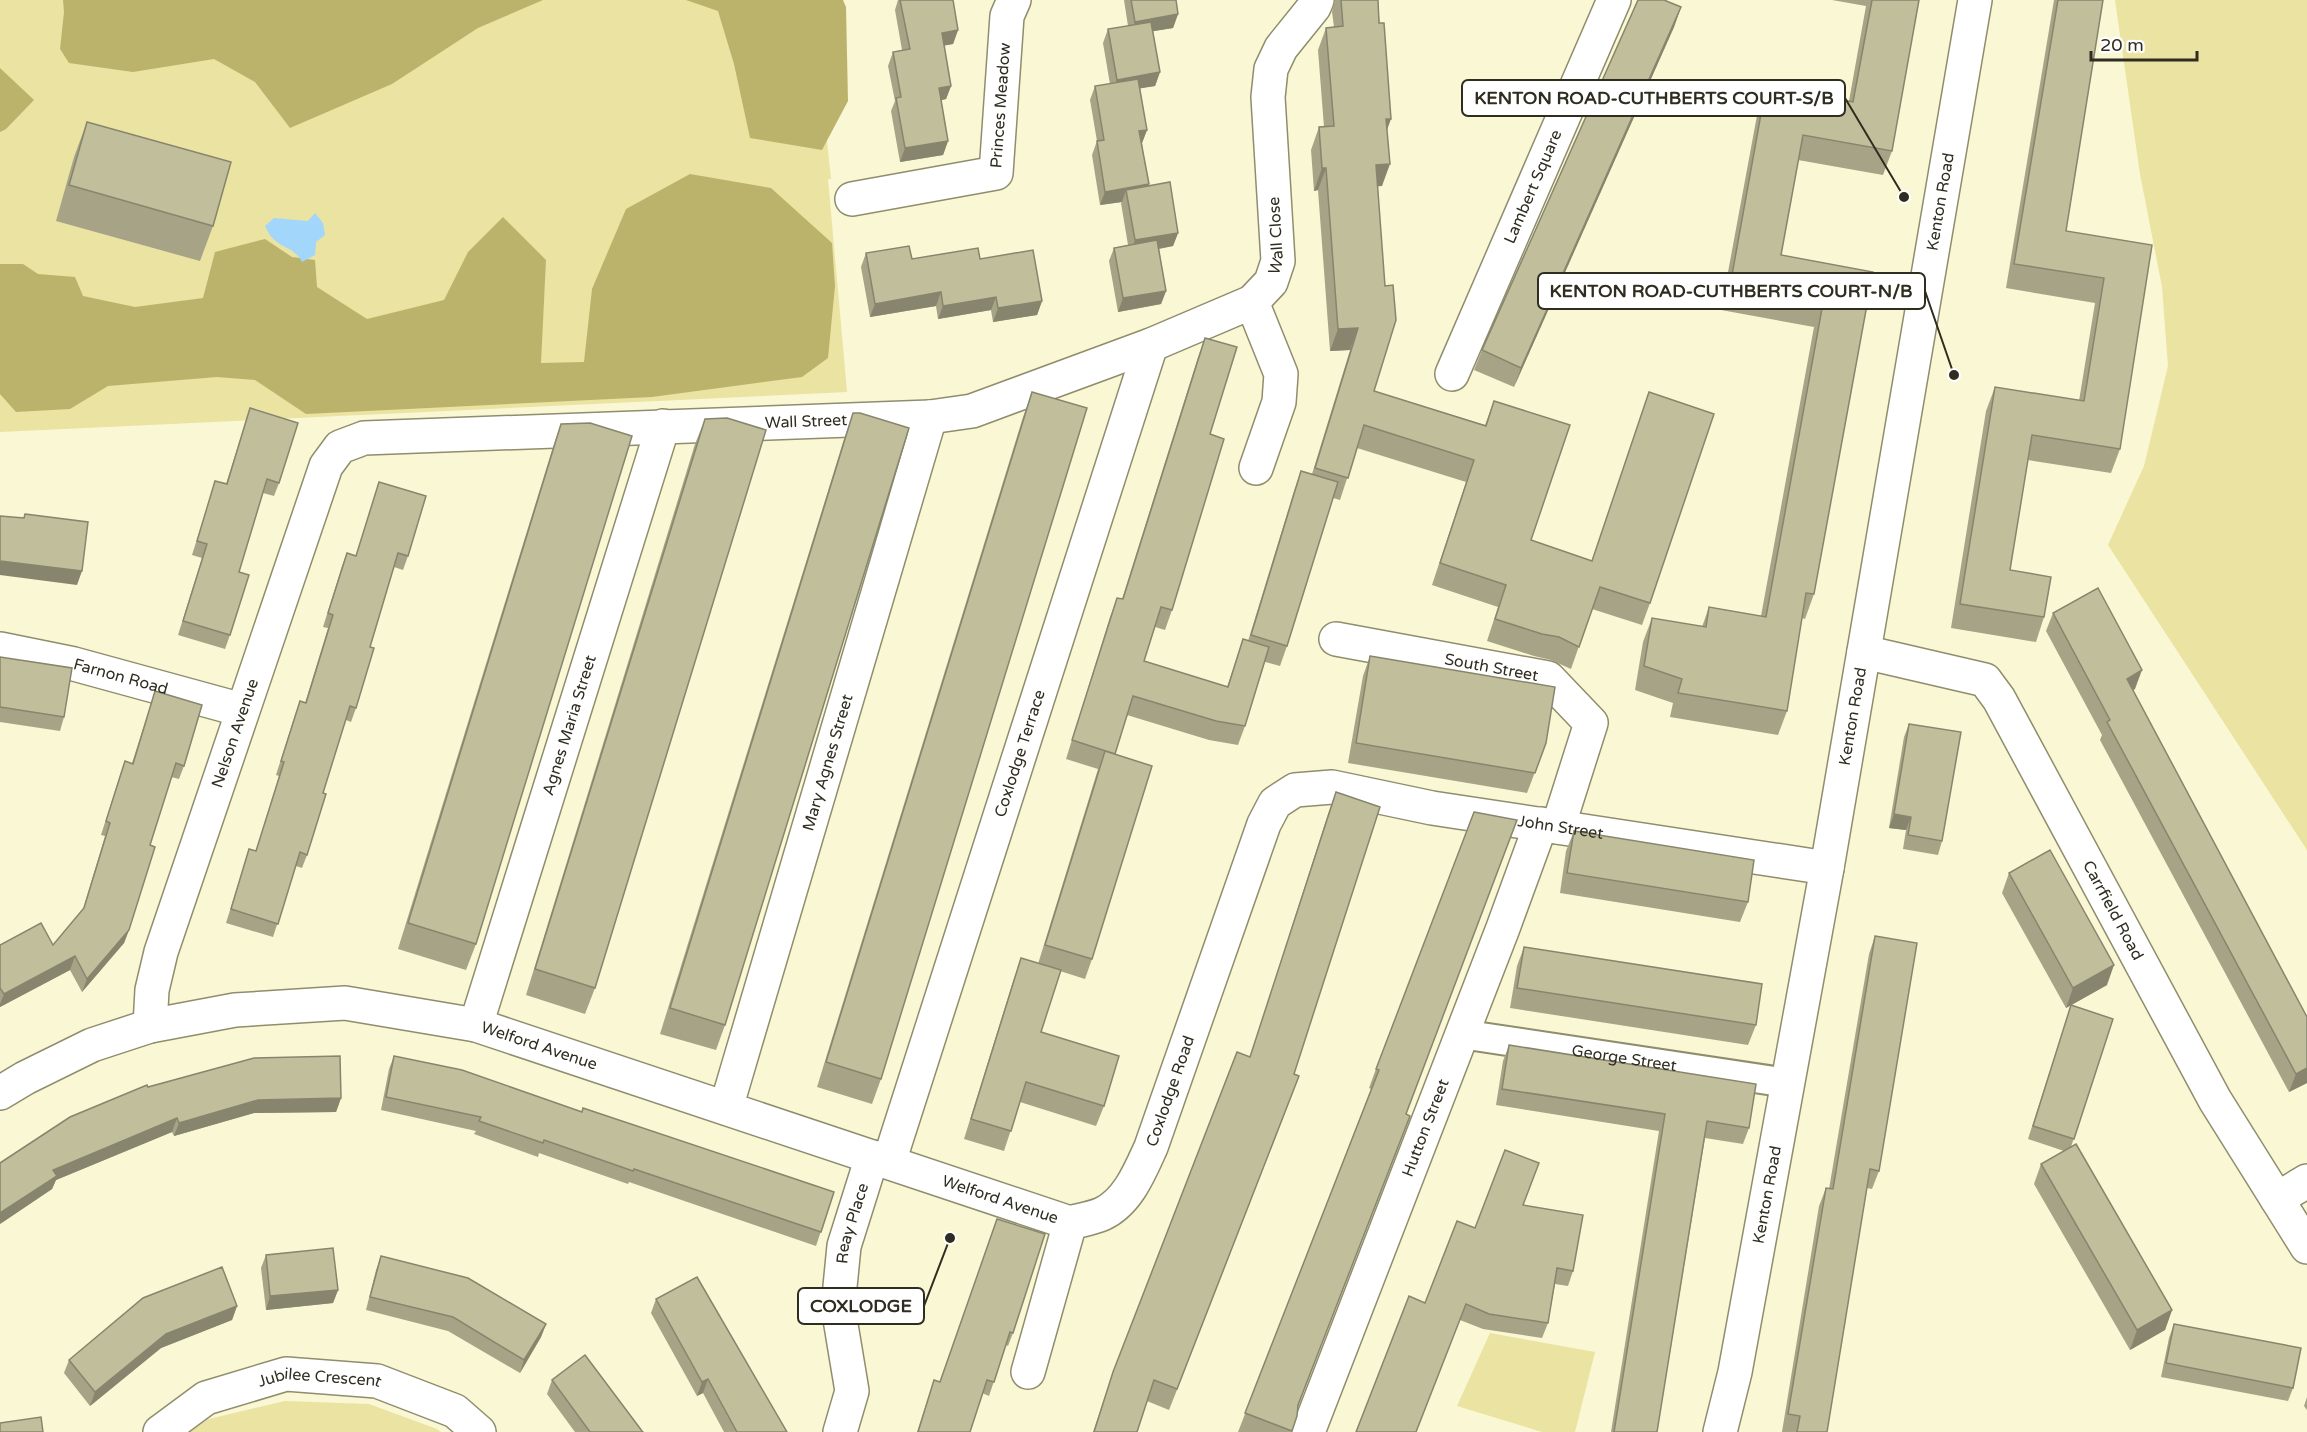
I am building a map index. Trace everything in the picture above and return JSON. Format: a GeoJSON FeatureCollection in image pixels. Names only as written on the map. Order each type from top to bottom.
{"type":"FeatureCollection","features":[{"type":"Feature","properties":{"kind":"street","name":"Princes Meadow"},"geometry":{"type":"LineString","coordinates":[[852,199],[996,173],[1007,16],[1014,0]]}},
{"type":"Feature","properties":{"kind":"street","name":"Wall Close"},"geometry":{"type":"LineString","coordinates":[[1252,303],[1271,282],[1278,261],[1268,97],[1271,69],[1281,48],[1317,0]]}},
{"type":"Feature","properties":{"kind":"street","name":"Lambert Square"},"geometry":{"type":"LineString","coordinates":[[1452,374],[1614,0]]}},
{"type":"Feature","properties":{"kind":"street","name":"Kenton Road"},"geometry":{"type":"LineString","coordinates":[[1719,1432],[1735,1372],[1827,868],[1976,0]]}},
{"type":"Feature","properties":{"kind":"street","name":"Wall Street"},"geometry":{"type":"LineString","coordinates":[[340,447],[364,438],[930,417],[972,411],[1151,345],[1252,303]]}},
{"type":"Feature","properties":{"kind":"street"},"geometry":{"type":"LineString","coordinates":[[1252,303],[1281,374],[1280,402],[1256,468]]}},
{"type":"Feature","properties":{"kind":"street","name":"Coxlodge Terrace"},"geometry":{"type":"LineString","coordinates":[[880,1160],[1151,345]]}},
{"type":"Feature","properties":{"kind":"street","name":"Mary Agnes Street"},"geometry":{"type":"LineString","coordinates":[[726,1108],[930,417]]}},
{"type":"Feature","properties":{"kind":"street","name":"Agnes Maria Street"},"geometry":{"type":"LineString","coordinates":[[476,1025],[663,426]]}},
{"type":"Feature","properties":{"kind":"street","name":"Nelson Avenue"},"geometry":{"type":"LineString","coordinates":[[150,1026],[152,990],[161,952],[326,466],[340,447]]}},
{"type":"Feature","properties":{"kind":"street","name":"South Street"},"geometry":{"type":"LineString","coordinates":[[1336,639],[1548,678],[1591,723],[1549,826]]}},
{"type":"Feature","properties":{"kind":"street","name":"Farnon Road"},"geometry":{"type":"LineString","coordinates":[[0,649],[74,664],[242,710]]}},
{"type":"Feature","properties":{"kind":"street","name":"Carrfield Road"},"geometry":{"type":"LineString","coordinates":[[1864,652],[1985,680],[2005,710],[2215,1100],[2307,1247]]}},
{"type":"Feature","properties":{"kind":"street","name":"John Street"},"geometry":{"type":"LineString","coordinates":[[1295,790],[1332,787],[1432,808],[1827,868]]}},
{"type":"Feature","properties":{"kind":"street","name":"Coxlodge Road"},"geometry":{"type":"LineString","coordinates":[[1070,1223],[1103,1214],[1120,1200],[1135,1182],[1151,1147],[1264,824],[1275,803],[1295,790]]}},
{"type":"Feature","properties":{"kind":"street","name":"Hutton Street"},"geometry":{"type":"LineString","coordinates":[[1308,1432],[1503,928],[1549,826]]}},
{"type":"Feature","properties":{"kind":"street","name":"Welford Avenue"},"geometry":{"type":"LineString","coordinates":[[0,1093],[92,1045],[150,1026],[236,1010],[345,1003],[476,1025],[1070,1223]]}},
{"type":"Feature","properties":{"kind":"street","name":"George Street"},"geometry":{"type":"LineString","coordinates":[[1461,1034],[1788,1083]]}},
{"type":"Feature","properties":{"kind":"street","name":"Reay Place"},"geometry":{"type":"LineString","coordinates":[[840,1432],[852,1391],[838,1307],[844,1246],[880,1160]]}},
{"type":"Feature","properties":{"kind":"street"},"geometry":{"type":"LineString","coordinates":[[2277,1199],[2307,1181]]}},
{"type":"Feature","properties":{"kind":"street"},"geometry":{"type":"LineString","coordinates":[[1028,1372],[1070,1223]]}},
{"type":"Feature","properties":{"kind":"street","name":"Jubilee Crescent"},"geometry":{"type":"LineString","coordinates":[[160,1432],[206,1398],[286,1374],[377,1381],[455,1411],[479,1432]]}},
{"type":"Feature","properties":{"kind":"shaded area"},"geometry":{"type":"Polygon","coordinates":[[[0,0],[812,0],[831,179],[828,179],[847,392],[0,432],[0,0]]]}},
{"type":"Feature","properties":{"kind":"shaded area"},"geometry":{"type":"Polygon","coordinates":[[[63,0],[543,0],[478,28],[392,84],[290,128],[255,82],[214,59],[133,72],[69,63],[60,49],[63,0]]]}},
{"type":"Feature","properties":{"kind":"shaded area"},"geometry":{"type":"Polygon","coordinates":[[[686,0],[843,0],[846,7],[848,101],[822,150],[750,138],[734,64],[718,11],[686,0]]]}},
{"type":"Feature","properties":{"kind":"shaded area"},"geometry":{"type":"Polygon","coordinates":[[[2115,0],[2307,0],[2307,850],[2108,545],[2144,466],[2168,366],[2162,287],[2140,174],[2115,0]]]}},
{"type":"Feature","properties":{"kind":"shaded area"},"geometry":{"type":"Polygon","coordinates":[[[0,68],[34,100],[6,129],[0,132],[0,68]]]}},
{"type":"Feature","properties":{"kind":"shaded area"},"geometry":{"type":"Polygon","coordinates":[[[690,174],[771,188],[832,243],[835,286],[828,358],[802,377],[652,397],[306,414],[255,380],[217,377],[108,386],[70,409],[16,412],[0,394],[0,264],[23,264],[38,274],[75,277],[83,296],[135,307],[203,298],[215,252],[265,239],[292,257],[315,260],[317,287],[367,319],[444,300],[468,252],[503,217],[546,260],[541,363],[584,362],[592,289],[626,209],[690,174]]]}},
{"type":"Feature","properties":{"kind":"shaded area"},"geometry":{"type":"Polygon","coordinates":[[[1490,1333],[1595,1352],[1575,1432],[1542,1432],[1457,1406],[1490,1333]]]}},
{"type":"Feature","properties":{"kind":"shaded area"},"geometry":{"type":"Polygon","coordinates":[[[285,1401],[369,1404],[441,1432],[189,1432],[209,1419],[285,1401]]]}},
{"type":"Feature","properties":{"kind":"water"},"geometry":{"type":"Polygon","coordinates":[[[315,213],[323,223],[325,235],[316,242],[315,255],[302,262],[294,252],[274,240],[265,226],[274,218],[308,221],[315,213]]]}},
{"type":"Feature","properties":{"kind":"building"},"geometry":{"type":"Polygon","coordinates":[[[900,0],[953,0],[958,30],[942,33],[951,86],[939,88],[948,141],[905,148],[896,98],[901,97],[893,52],[910,49],[900,0]]]}},
{"type":"Feature","properties":{"kind":"building"},"geometry":{"type":"Polygon","coordinates":[[[1131,0],[1176,0],[1178,14],[1135,22],[1131,0]]]}},
{"type":"Feature","properties":{"kind":"building"},"geometry":{"type":"Polygon","coordinates":[[[1341,0],[1378,0],[1379,23],[1384,23],[1391,119],[1386,119],[1390,164],[1376,165],[1385,286],[1393,285],[1396,320],[1374,391],[1486,426],[1494,401],[1570,425],[1531,540],[1592,561],[1649,392],[1714,414],[1650,603],[1600,587],[1579,647],[1559,637],[1495,619],[1506,585],[1440,563],[1474,460],[1364,425],[1348,478],[1315,468],[1358,328],[1338,329],[1326,168],[1322,168],[1319,127],[1334,126],[1326,28],[1343,26],[1341,0]]]}},
{"type":"Feature","properties":{"kind":"building"},"geometry":{"type":"Polygon","coordinates":[[[1638,0],[1664,0],[1681,7],[1521,368],[1482,350],[1638,0]]]}},
{"type":"Feature","properties":{"kind":"building"},"geometry":{"type":"Polygon","coordinates":[[[1872,0],[1919,0],[1892,151],[1803,135],[1781,255],[1873,272],[1814,594],[1806,593],[1787,711],[1678,693],[1682,679],[1644,666],[1652,618],[1706,627],[1709,607],[1766,617],[1823,303],[1730,286],[1766,86],[1853,102],[1872,0]]]}},
{"type":"Feature","properties":{"kind":"building"},"geometry":{"type":"Polygon","coordinates":[[[2058,0],[2103,0],[2066,231],[2152,245],[2120,449],[2032,435],[2010,570],[2051,577],[2044,617],[1960,604],[1995,387],[2084,401],[2104,278],[2014,264],[2058,0]]]}},
{"type":"Feature","properties":{"kind":"building"},"geometry":{"type":"Polygon","coordinates":[[[1151,22],[1160,72],[1117,80],[1108,29],[1151,22]]]}},
{"type":"Feature","properties":{"kind":"building"},"geometry":{"type":"Polygon","coordinates":[[[1138,79],[1147,130],[1139,131],[1149,184],[1105,192],[1097,141],[1104,140],[1095,86],[1138,79]]]}},
{"type":"Feature","properties":{"kind":"building"},"geometry":{"type":"Polygon","coordinates":[[[87,122],[231,162],[213,226],[69,185],[87,122]]]}},
{"type":"Feature","properties":{"kind":"building"},"geometry":{"type":"Polygon","coordinates":[[[1170,182],[1178,233],[1135,240],[1126,190],[1170,182]]]}},
{"type":"Feature","properties":{"kind":"building"},"geometry":{"type":"Polygon","coordinates":[[[1157,240],[1166,291],[1123,298],[1114,248],[1157,240]]]}},
{"type":"Feature","properties":{"kind":"building"},"geometry":{"type":"Polygon","coordinates":[[[909,246],[912,259],[978,248],[980,259],[1033,250],[1042,301],[998,308],[996,297],[943,306],[941,292],[875,304],[866,253],[909,246]]]}},
{"type":"Feature","properties":{"kind":"building"},"geometry":{"type":"Polygon","coordinates":[[[1205,338],[1237,347],[1210,434],[1224,439],[1172,610],[1161,607],[1144,661],[1228,687],[1243,639],[1269,647],[1245,726],[1216,721],[1133,696],[1115,754],[1072,740],[1117,598],[1123,599],[1205,338]]]}},
{"type":"Feature","properties":{"kind":"building"},"geometry":{"type":"Polygon","coordinates":[[[1032,392],[1087,408],[881,1079],[826,1062],[1032,392]]]}},
{"type":"Feature","properties":{"kind":"building"},"geometry":{"type":"Polygon","coordinates":[[[250,408],[298,423],[279,483],[267,479],[239,572],[249,575],[230,635],[183,621],[207,544],[197,541],[215,481],[227,484],[250,408]]]}},
{"type":"Feature","properties":{"kind":"building"},"geometry":{"type":"Polygon","coordinates":[[[853,413],[860,413],[909,428],[725,1025],[670,1008],[853,413]]]}},
{"type":"Feature","properties":{"kind":"building"},"geometry":{"type":"Polygon","coordinates":[[[727,418],[766,430],[595,988],[535,969],[705,419],[727,418]]]}},
{"type":"Feature","properties":{"kind":"building"},"geometry":{"type":"Polygon","coordinates":[[[590,423],[632,436],[476,944],[408,923],[561,424],[590,423]]]}},
{"type":"Feature","properties":{"kind":"building"},"geometry":{"type":"Polygon","coordinates":[[[1301,471],[1338,482],[1287,646],[1251,635],[1301,471]]]}},
{"type":"Feature","properties":{"kind":"building"},"geometry":{"type":"Polygon","coordinates":[[[379,482],[426,496],[408,556],[398,553],[370,647],[374,648],[356,708],[350,706],[323,793],[326,794],[307,855],[300,852],[278,924],[231,909],[249,849],[256,851],[284,762],[281,761],[300,701],[306,703],[333,615],[328,613],[347,553],[356,556],[379,482]]]}},
{"type":"Feature","properties":{"kind":"building"},"geometry":{"type":"Polygon","coordinates":[[[25,514],[88,522],[82,571],[0,561],[0,516],[24,518],[25,514]]]}},
{"type":"Feature","properties":{"kind":"building"},"geometry":{"type":"Polygon","coordinates":[[[2098,588],[2142,670],[2127,679],[2307,1017],[2307,1068],[2296,1074],[2107,722],[2110,720],[2053,613],[2098,588]]]}},
{"type":"Feature","properties":{"kind":"building"},"geometry":{"type":"Polygon","coordinates":[[[1370,656],[1555,687],[1546,743],[1535,773],[1356,743],[1370,656]]]}},
{"type":"Feature","properties":{"kind":"building"},"geometry":{"type":"Polygon","coordinates":[[[0,657],[72,668],[64,717],[0,707],[0,657]]]}},
{"type":"Feature","properties":{"kind":"building"},"geometry":{"type":"Polygon","coordinates":[[[155,691],[202,705],[184,766],[176,763],[150,845],[155,847],[129,930],[87,979],[75,956],[4,994],[0,988],[0,945],[41,923],[53,945],[84,908],[110,823],[106,821],[125,761],[133,764],[155,691]]]}},
{"type":"Feature","properties":{"kind":"building"},"geometry":{"type":"Polygon","coordinates":[[[1909,724],[1961,732],[1942,841],[1908,835],[1911,817],[1894,814],[1909,724]]]}},
{"type":"Feature","properties":{"kind":"building"},"geometry":{"type":"Polygon","coordinates":[[[1105,751],[1152,766],[1092,959],[1045,945],[1105,751]]]}},
{"type":"Feature","properties":{"kind":"building"},"geometry":{"type":"Polygon","coordinates":[[[1336,792],[1380,807],[1294,1074],[1299,1076],[1177,1389],[1154,1380],[1137,1432],[1094,1432],[1113,1372],[1237,1052],[1250,1057],[1336,792]]]}},
{"type":"Feature","properties":{"kind":"building"},"geometry":{"type":"Polygon","coordinates":[[[1474,812],[1517,820],[1406,1114],[1410,1116],[1298,1405],[1292,1431],[1245,1413],[1379,1070],[1376,1069],[1474,812]]]}},
{"type":"Feature","properties":{"kind":"building"},"geometry":{"type":"Polygon","coordinates":[[[1574,831],[1754,860],[1748,902],[1567,873],[1574,831]]]}},
{"type":"Feature","properties":{"kind":"building"},"geometry":{"type":"Polygon","coordinates":[[[2050,850],[2114,965],[2073,988],[2009,873],[2050,850]]]}},
{"type":"Feature","properties":{"kind":"building"},"geometry":{"type":"Polygon","coordinates":[[[1875,936],[1917,943],[1879,1171],[1870,1169],[1827,1432],[1797,1432],[1800,1416],[1788,1414],[1826,1188],[1833,1189],[1875,936]]]}},
{"type":"Feature","properties":{"kind":"building"},"geometry":{"type":"Polygon","coordinates":[[[1524,947],[1762,984],[1756,1025],[1517,988],[1524,947]]]}},
{"type":"Feature","properties":{"kind":"building"},"geometry":{"type":"Polygon","coordinates":[[[1021,958],[1061,970],[1041,1032],[1119,1056],[1104,1106],[1026,1082],[1011,1131],[971,1119],[1021,958]]]}},
{"type":"Feature","properties":{"kind":"building"},"geometry":{"type":"Polygon","coordinates":[[[2071,1005],[2113,1019],[2074,1139],[2033,1126],[2071,1005]]]}},
{"type":"Feature","properties":{"kind":"building"},"geometry":{"type":"Polygon","coordinates":[[[1509,1045],[1756,1084],[1749,1128],[1707,1121],[1657,1432],[1614,1432],[1665,1114],[1502,1089],[1509,1045]]]}},
{"type":"Feature","properties":{"kind":"building"},"geometry":{"type":"Polygon","coordinates":[[[340,1056],[341,1098],[258,1100],[179,1123],[177,1118],[53,1170],[57,1176],[0,1213],[0,1163],[70,1117],[147,1085],[148,1087],[254,1058],[340,1056]]]}},
{"type":"Feature","properties":{"kind":"building"},"geometry":{"type":"Polygon","coordinates":[[[394,1056],[462,1070],[582,1112],[583,1108],[834,1192],[821,1232],[544,1140],[543,1143],[479,1121],[481,1117],[386,1097],[394,1056]]]}},
{"type":"Feature","properties":{"kind":"building"},"geometry":{"type":"Polygon","coordinates":[[[2076,1144],[2172,1310],[2137,1330],[2041,1164],[2076,1144]]]}},
{"type":"Feature","properties":{"kind":"building"},"geometry":{"type":"Polygon","coordinates":[[[1505,1150],[1539,1163],[1523,1205],[1583,1215],[1573,1271],[1557,1268],[1548,1323],[1489,1314],[1466,1304],[1416,1432],[1356,1432],[1409,1296],[1425,1303],[1457,1221],[1475,1228],[1505,1150]]]}},
{"type":"Feature","properties":{"kind":"building"},"geometry":{"type":"Polygon","coordinates":[[[997,1219],[1045,1234],[1013,1333],[1010,1332],[994,1382],[987,1380],[970,1432],[918,1432],[934,1380],[940,1382],[997,1219]]]}},
{"type":"Feature","properties":{"kind":"building"},"geometry":{"type":"Polygon","coordinates":[[[333,1248],[338,1290],[270,1296],[266,1255],[333,1248]]]}},
{"type":"Feature","properties":{"kind":"building"},"geometry":{"type":"Polygon","coordinates":[[[381,1256],[468,1278],[546,1324],[524,1360],[453,1317],[370,1297],[381,1256]]]}},
{"type":"Feature","properties":{"kind":"building"},"geometry":{"type":"Polygon","coordinates":[[[222,1267],[237,1306],[166,1334],[95,1392],[69,1360],[143,1298],[222,1267]]]}},
{"type":"Feature","properties":{"kind":"building"},"geometry":{"type":"Polygon","coordinates":[[[697,1277],[787,1432],[737,1432],[708,1379],[702,1382],[656,1299],[697,1277]]]}},
{"type":"Feature","properties":{"kind":"building"},"geometry":{"type":"Polygon","coordinates":[[[2174,1324],[2301,1348],[2293,1388],[2166,1363],[2174,1324]]]}},
{"type":"Feature","properties":{"kind":"building"},"geometry":{"type":"Polygon","coordinates":[[[585,1355],[643,1432],[590,1432],[552,1380],[585,1355]]]}},
{"type":"Feature","properties":{"kind":"building"},"geometry":{"type":"Polygon","coordinates":[[[41,1417],[43,1432],[0,1432],[0,1423],[41,1417]]]}},
{"type":"Feature","properties":{"kind":"place","name":"KENTON ROAD-CUTHBERTS COURT-S/B"},"geometry":{"type":"Point","coordinates":[1904,197]}},
{"type":"Feature","properties":{"kind":"place","name":"KENTON ROAD-CUTHBERTS COURT-N/B"},"geometry":{"type":"Point","coordinates":[1954,375]}},
{"type":"Feature","properties":{"kind":"place","name":"COXLODGE"},"geometry":{"type":"Point","coordinates":[950,1238]}}]}
